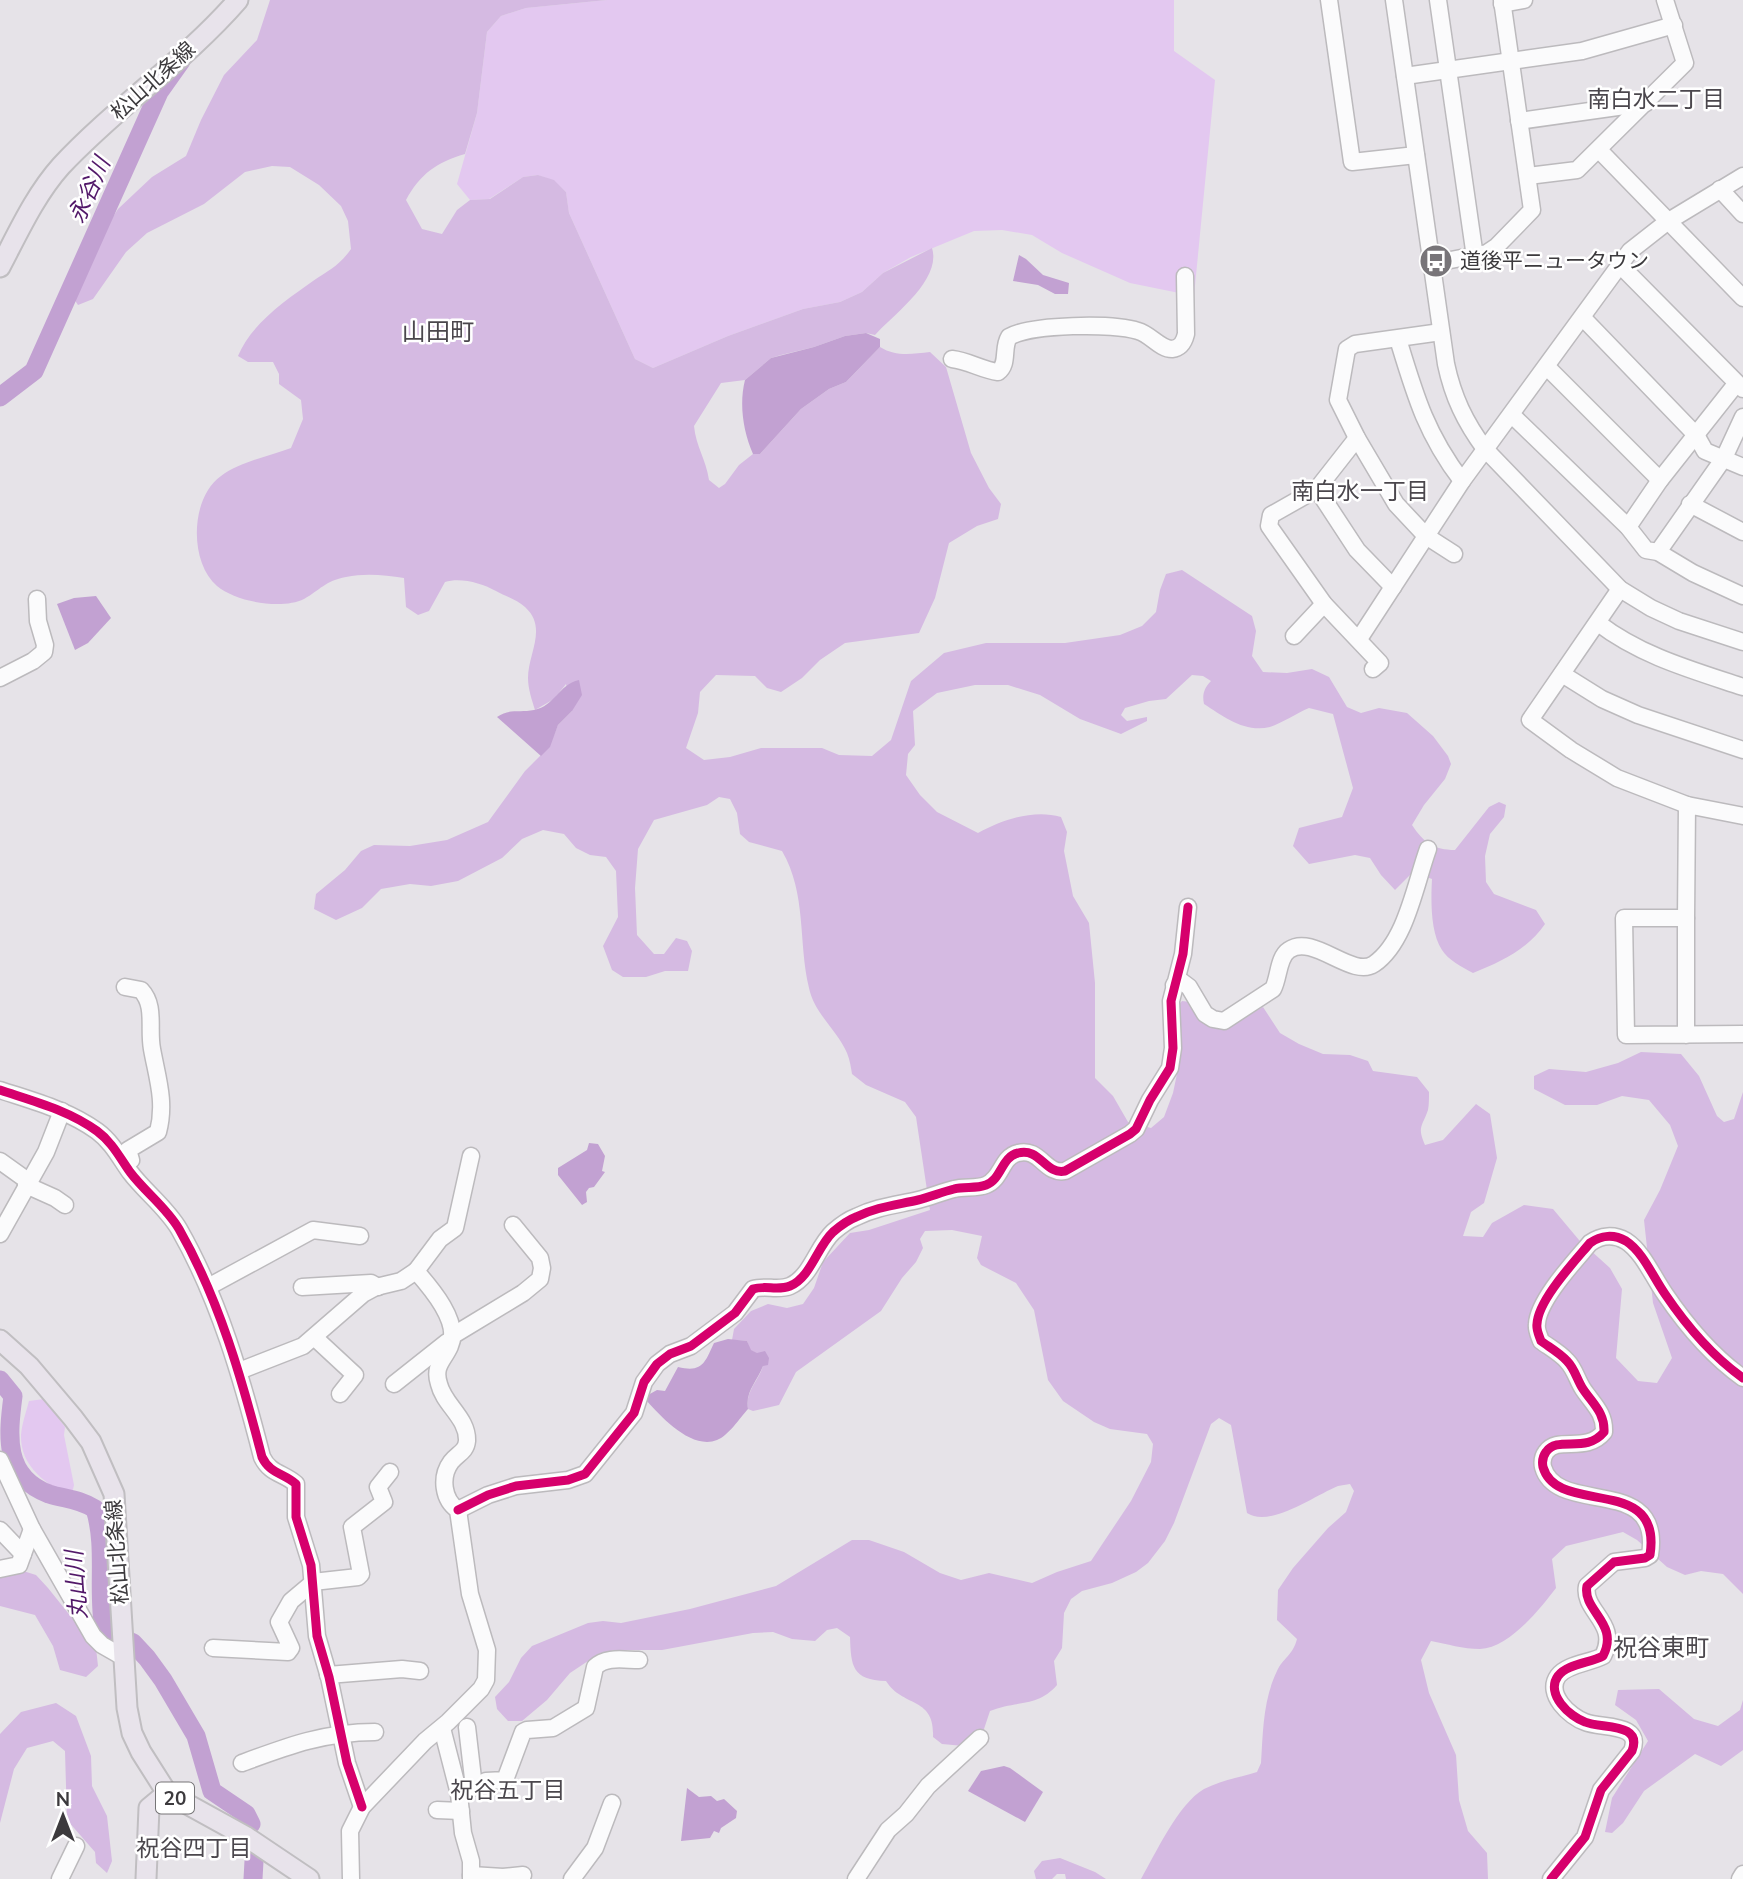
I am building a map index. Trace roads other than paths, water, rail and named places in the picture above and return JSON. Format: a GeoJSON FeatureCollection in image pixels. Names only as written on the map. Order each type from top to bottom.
{"type":"FeatureCollection","features":[{"type":"Feature","properties":{"kind":"main road","name":"松山北条線"},"geometry":{"type":"LineString","coordinates":[[0,267],[30,212],[60,168],[238,0]]}},
{"type":"Feature","properties":{"kind":"main road","name":"松山北条線"},"geometry":{"type":"LineString","coordinates":[[0,1340],[29,1366],[91,1442],[114,1494],[127,1708],[132,1733],[167,1793]]}},
{"type":"Feature","properties":{"kind":"main road","name":"20"},"geometry":{"type":"LineString","coordinates":[[146,1879],[149,1808],[167,1793],[245,1836],[309,1879]]}},
{"type":"Feature","properties":{"kind":"street"},"geometry":{"type":"LineString","coordinates":[[1329,0],[1352,162],[1416,155]]}},
{"type":"Feature","properties":{"kind":"street"},"geometry":{"type":"LineString","coordinates":[[1394,0],[1441,332],[1455,397],[1469,428],[1485,449],[1620,589],[1670,617],[1743,642]]}},
{"type":"Feature","properties":{"kind":"street"},"geometry":{"type":"LineString","coordinates":[[1438,0],[1475,257]]}},
{"type":"Feature","properties":{"kind":"street"},"geometry":{"type":"LineString","coordinates":[[1430,264],[1475,257],[1496,247],[1532,210],[1502,2],[1524,0]]}},
{"type":"Feature","properties":{"kind":"street"},"geometry":{"type":"LineString","coordinates":[[1528,176],[1577,170],[1685,63],[1665,0]]}},
{"type":"Feature","properties":{"kind":"street"},"geometry":{"type":"LineString","coordinates":[[1405,76],[1582,51],[1674,24]]}},
{"type":"Feature","properties":{"kind":"street"},"geometry":{"type":"LineString","coordinates":[[1519,121],[1646,103]]}},
{"type":"Feature","properties":{"kind":"street"},"geometry":{"type":"LineString","coordinates":[[1599,150],[1743,298]]}},
{"type":"Feature","properties":{"kind":"street"},"geometry":{"type":"LineString","coordinates":[[1359,639],[1462,481],[1630,251],[1667,222],[1743,176]]}},
{"type":"Feature","properties":{"kind":"street"},"geometry":{"type":"LineString","coordinates":[[1720,189],[1743,214]]}},
{"type":"Feature","properties":{"kind":"street"},"geometry":{"type":"LineString","coordinates":[[1620,265],[1740,386],[1660,480],[1628,527]]}},
{"type":"Feature","properties":{"kind":"street"},"geometry":{"type":"LineString","coordinates":[[952,359],[998,372],[1004,364],[1004,348],[1009,337],[1028,329],[1054,327],[1103,326],[1135,330],[1150,336],[1164,347],[1178,347],[1184,342],[1186,334],[1185,276]]}},
{"type":"Feature","properties":{"kind":"street"},"geometry":{"type":"LineString","coordinates":[[1583,318],[1696,435],[1704,451],[1743,467]]}},
{"type":"Feature","properties":{"kind":"street"},"geometry":{"type":"LineString","coordinates":[[1441,332],[1355,344],[1347,349],[1338,400],[1396,504],[1426,536],[1454,554]]}},
{"type":"Feature","properties":{"kind":"street"},"geometry":{"type":"LineString","coordinates":[[1398,339],[1421,412],[1437,444],[1462,481]]}},
{"type":"Feature","properties":{"kind":"street"},"geometry":{"type":"LineString","coordinates":[[1547,367],[1660,480]]}},
{"type":"Feature","properties":{"kind":"street"},"geometry":{"type":"LineString","coordinates":[[1512,415],[1628,527],[1635,540],[1646,550],[1658,552],[1693,573],[1743,596]]}},
{"type":"Feature","properties":{"kind":"street"},"geometry":{"type":"LineString","coordinates":[[1658,552],[1724,458],[1743,417]]}},
{"type":"Feature","properties":{"kind":"street"},"geometry":{"type":"LineString","coordinates":[[1357,438],[1317,489],[1271,515],[1269,526],[1324,604],[1380,663],[1373,669]]}},
{"type":"Feature","properties":{"kind":"street"},"geometry":{"type":"LineString","coordinates":[[1317,489],[1357,550],[1393,587]]}},
{"type":"Feature","properties":{"kind":"street"},"geometry":{"type":"LineString","coordinates":[[1690,504],[1743,532]]}},
{"type":"Feature","properties":{"kind":"street"},"geometry":{"type":"LineString","coordinates":[[1620,589],[1530,720],[1617,778],[1687,805],[1743,816]]}},
{"type":"Feature","properties":{"kind":"street"},"geometry":{"type":"LineString","coordinates":[[0,678],[33,661],[44,652],[37,599]]}},
{"type":"Feature","properties":{"kind":"street"},"geometry":{"type":"LineString","coordinates":[[1294,636],[1324,604]]}},
{"type":"Feature","properties":{"kind":"street"},"geometry":{"type":"LineString","coordinates":[[1598,622],[1632,646],[1656,658],[1743,687]]}},
{"type":"Feature","properties":{"kind":"street"},"geometry":{"type":"LineString","coordinates":[[1562,674],[1602,699],[1638,715],[1743,750]]}},
{"type":"Feature","properties":{"kind":"street"},"geometry":{"type":"LineString","coordinates":[[1686,1035],[1687,805]]}},
{"type":"Feature","properties":{"kind":"street"},"geometry":{"type":"LineString","coordinates":[[1174,985],[1181,981],[1187,984],[1205,1014],[1224,1021],[1273,989],[1283,956],[1289,949],[1306,947],[1359,967],[1374,964],[1388,951],[1400,933],[1428,849]]}},
{"type":"Feature","properties":{"kind":"street"},"geometry":{"type":"LineString","coordinates":[[458,1510],[488,1495],[516,1486],[568,1480],[585,1474],[634,1413],[644,1382],[657,1364],[670,1354],[691,1346],[735,1313],[753,1289],[791,1285],[806,1271],[833,1232],[852,1219],[883,1206],[954,1189],[989,1184],[997,1180],[1008,1158],[1015,1153],[1032,1153],[1039,1156],[1051,1169],[1065,1171],[1130,1134],[1136,1129],[1170,1068],[1174,985],[1183,954],[1188,907]]}},
{"type":"Feature","properties":{"kind":"street"},"geometry":{"type":"LineString","coordinates":[[1686,918],[1624,918],[1626,1035],[1743,1034]]}},
{"type":"Feature","properties":{"kind":"street"},"geometry":{"type":"LineString","coordinates":[[125,986],[141,989],[150,1005],[152,1050],[161,1093],[158,1132],[128,1150],[131,1160],[125,1164]]}},
{"type":"Feature","properties":{"kind":"street"},"geometry":{"type":"LineString","coordinates":[[0,1090],[62,1111],[98,1132],[110,1143],[177,1226],[208,1287],[239,1371],[266,1466],[296,1484],[296,1517],[311,1565],[315,1623],[346,1763],[362,1807]]}},
{"type":"Feature","properties":{"kind":"street"},"geometry":{"type":"LineString","coordinates":[[0,1234],[46,1152],[62,1111]]}},
{"type":"Feature","properties":{"kind":"street"},"geometry":{"type":"LineString","coordinates":[[239,1371],[303,1346],[347,1306],[378,1287],[401,1281],[416,1271],[440,1239],[455,1228],[471,1156]]}},
{"type":"Feature","properties":{"kind":"street"},"geometry":{"type":"LineString","coordinates":[[0,1161],[27,1183],[65,1205]]}},
{"type":"Feature","properties":{"kind":"street"},"geometry":{"type":"LineString","coordinates":[[394,1384],[452,1337],[523,1293],[540,1279],[540,1258],[513,1225]]}},
{"type":"Feature","properties":{"kind":"street"},"geometry":{"type":"LineString","coordinates":[[208,1287],[313,1230],[360,1236]]}},
{"type":"Feature","properties":{"kind":"street"},"geometry":{"type":"LineString","coordinates":[[1551,1879],[1585,1837],[1601,1790],[1635,1744],[1633,1736],[1626,1730],[1587,1723],[1575,1717],[1561,1704],[1556,1696],[1555,1685],[1558,1676],[1569,1668],[1603,1656],[1608,1647],[1603,1620],[1587,1599],[1587,1586],[1614,1562],[1650,1555],[1651,1539],[1646,1520],[1636,1510],[1623,1503],[1570,1491],[1560,1486],[1544,1471],[1542,1461],[1545,1452],[1553,1446],[1592,1443],[1604,1432],[1605,1425],[1602,1414],[1582,1388],[1571,1366],[1541,1340],[1537,1324],[1540,1313],[1590,1243],[1597,1238],[1615,1237],[1636,1249],[1688,1325],[1743,1378]]}},
{"type":"Feature","properties":{"kind":"street"},"geometry":{"type":"LineString","coordinates":[[357,1877],[350,1831],[362,1807],[425,1741],[481,1689],[487,1671],[487,1650],[465,1569],[458,1510],[448,1501],[445,1481],[451,1463],[464,1451],[466,1437],[458,1413],[440,1389],[437,1369],[450,1347],[452,1337],[441,1302],[416,1271]]}},
{"type":"Feature","properties":{"kind":"street"},"geometry":{"type":"LineString","coordinates":[[302,1287],[371,1283],[378,1287]]}},
{"type":"Feature","properties":{"kind":"street"},"geometry":{"type":"LineString","coordinates":[[314,1337],[355,1375],[340,1394]]}},
{"type":"Feature","properties":{"kind":"street"},"geometry":{"type":"LineString","coordinates":[[2,1471],[93,1636],[102,1645],[123,1657]]}},
{"type":"Feature","properties":{"kind":"street"},"geometry":{"type":"LineString","coordinates":[[213,1648],[288,1652],[290,1648],[279,1622],[291,1601],[310,1585],[358,1577],[361,1574],[352,1527],[384,1502],[378,1487],[390,1472]]}},
{"type":"Feature","properties":{"kind":"street"},"geometry":{"type":"LineString","coordinates":[[0,1569],[19,1565],[32,1529]]}},
{"type":"Feature","properties":{"kind":"street"},"geometry":{"type":"LineString","coordinates":[[0,1530],[23,1554]]}},
{"type":"Feature","properties":{"kind":"street"},"geometry":{"type":"LineString","coordinates":[[466,1790],[486,1781],[505,1780],[523,1732],[553,1728],[586,1708],[598,1663],[604,1660],[639,1660]]}},
{"type":"Feature","properties":{"kind":"street"},"geometry":{"type":"LineString","coordinates":[[328,1675],[402,1669],[420,1671]]}},
{"type":"Feature","properties":{"kind":"street"},"geometry":{"type":"LineString","coordinates":[[467,1727],[466,1790],[460,1811],[471,1861],[471,1877],[523,1875]]}},
{"type":"Feature","properties":{"kind":"street"},"geometry":{"type":"LineString","coordinates":[[442,1728],[466,1790]]}},
{"type":"Feature","properties":{"kind":"street"},"geometry":{"type":"LineString","coordinates":[[242,1763],[295,1744],[339,1733],[375,1731]]}},
{"type":"Feature","properties":{"kind":"street"},"geometry":{"type":"LineString","coordinates":[[856,1879],[888,1829],[906,1814],[928,1786],[980,1738]]}},
{"type":"Feature","properties":{"kind":"street"},"geometry":{"type":"LineString","coordinates":[[572,1879],[595,1848],[612,1803]]}},
{"type":"Feature","properties":{"kind":"street"},"geometry":{"type":"LineString","coordinates":[[437,1810],[460,1811]]}},
{"type":"Feature","properties":{"kind":"street"},"geometry":{"type":"LineString","coordinates":[[60,1879],[76,1846]]}},
{"type":"Feature","properties":{"kind":"street"},"geometry":{"type":"LineString","coordinates":[[1740,1879],[1743,1874]]}},
{"type":"Feature","properties":{"kind":"waterway","name":"永谷川"},"geometry":{"type":"LineString","coordinates":[[0,397],[34,371],[159,92],[181,61]]}},
{"type":"Feature","properties":{"kind":"waterway","name":"丸山川"},"geometry":{"type":"LineString","coordinates":[[0,1380],[13,1396],[10,1440],[16,1466],[23,1477],[34,1487],[49,1494],[78,1501],[95,1509],[99,1523],[104,1630],[133,1643],[147,1658],[196,1736],[212,1791],[246,1814],[251,1824]]}},
{"type":"Feature","properties":{"kind":"waterway","name":"丸山川"},"geometry":{"type":"LineString","coordinates":[[253,1879],[254,1861]]}},
{"type":"Feature","properties":{"kind":"place","name":"道後平ニュータウン"},"geometry":{"type":"Point","coordinates":[1436,261]}},
{"type":"Feature","properties":{"kind":"district","name":"南白水二丁目"},"geometry":{"type":"Point","coordinates":[1656,99]}},
{"type":"Feature","properties":{"kind":"district","name":"山田町"},"geometry":{"type":"Point","coordinates":[438,332]}},
{"type":"Feature","properties":{"kind":"district","name":"南白水一丁目"},"geometry":{"type":"Point","coordinates":[1360,491]}},
{"type":"Feature","properties":{"kind":"district","name":"祝谷東町"},"geometry":{"type":"Point","coordinates":[1661,1648]}},
{"type":"Feature","properties":{"kind":"district","name":"祝谷五丁目"},"geometry":{"type":"Point","coordinates":[508,1790]}},
{"type":"Feature","properties":{"kind":"district","name":"祝谷四丁目"},"geometry":{"type":"Point","coordinates":[194,1848]}}]}
